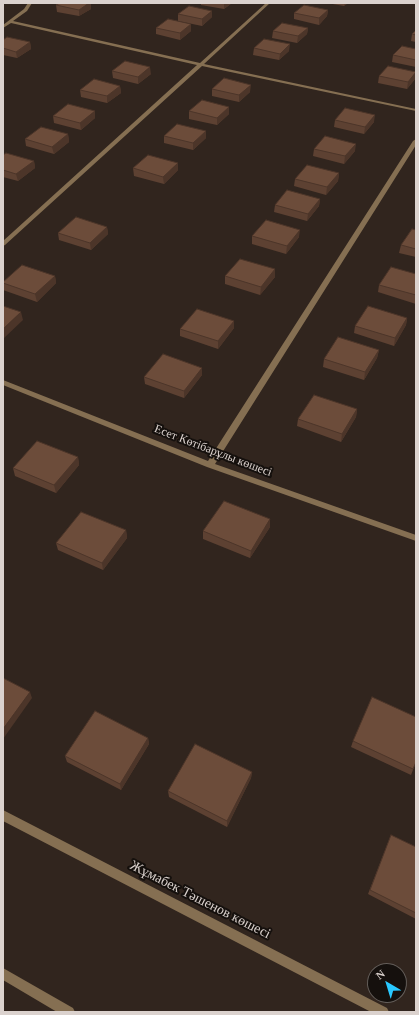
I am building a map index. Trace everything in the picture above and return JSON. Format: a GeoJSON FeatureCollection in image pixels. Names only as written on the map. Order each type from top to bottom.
{"type":"FeatureCollection","features":[{"type":"Feature","properties":{"kind":"street"},"geometry":{"type":"LineString","coordinates":[[3,27],[26,10],[30,3]]}},
{"type":"Feature","properties":{"kind":"street"},"geometry":{"type":"LineString","coordinates":[[3,244],[268,3]]}},
{"type":"Feature","properties":{"kind":"street"},"geometry":{"type":"LineString","coordinates":[[11,22],[416,110]]}},
{"type":"Feature","properties":{"kind":"street"},"geometry":{"type":"LineString","coordinates":[[210,464],[416,141]]}},
{"type":"Feature","properties":{"kind":"street","name":"Есет Көтібарұлы көшесі"},"geometry":{"type":"LineString","coordinates":[[3,382],[210,464],[416,538]]}},
{"type":"Feature","properties":{"kind":"street","name":"Жұмабек Тәшенов көшесі"},"geometry":{"type":"LineString","coordinates":[[3,815],[383,1012]]}},
{"type":"Feature","properties":{"kind":"street"},"geometry":{"type":"LineString","coordinates":[[3,974],[69,1012]]}},
{"type":"Feature","properties":{"kind":"building"},"geometry":{"type":"Polygon","coordinates":[[[60,3],[89,3],[79,10],[56,5],[60,3]]]}},
{"type":"Feature","properties":{"kind":"building"},"geometry":{"type":"Polygon","coordinates":[[[304,5],[328,10],[319,18],[294,13],[304,5]]]}},
{"type":"Feature","properties":{"kind":"building"},"geometry":{"type":"Polygon","coordinates":[[[189,6],[212,11],[202,19],[178,14],[189,6]]]}},
{"type":"Feature","properties":{"kind":"building"},"geometry":{"type":"Polygon","coordinates":[[[168,19],[191,24],[180,33],[156,28],[168,19]]]}},
{"type":"Feature","properties":{"kind":"building"},"geometry":{"type":"Polygon","coordinates":[[[282,23],[308,28],[298,36],[273,31],[282,23]]]}},
{"type":"Feature","properties":{"kind":"building"},"geometry":{"type":"Polygon","coordinates":[[[7,37],[30,42],[16,52],[3,48],[3,40],[7,37]]]}},
{"type":"Feature","properties":{"kind":"building"},"geometry":{"type":"Polygon","coordinates":[[[264,39],[290,44],[280,54],[254,48],[264,39]]]}},
{"type":"Feature","properties":{"kind":"building"},"geometry":{"type":"Polygon","coordinates":[[[402,46],[416,49],[416,60],[393,55],[402,46]]]}},
{"type":"Feature","properties":{"kind":"building"},"geometry":{"type":"Polygon","coordinates":[[[125,61],[150,67],[138,77],[112,71],[125,61]]]}},
{"type":"Feature","properties":{"kind":"building"},"geometry":{"type":"Polygon","coordinates":[[[388,66],[416,72],[408,82],[379,76],[388,66]]]}},
{"type":"Feature","properties":{"kind":"building"},"geometry":{"type":"Polygon","coordinates":[[[224,78],[251,85],[239,95],[212,89],[224,78]]]}},
{"type":"Feature","properties":{"kind":"building"},"geometry":{"type":"Polygon","coordinates":[[[94,79],[120,86],[107,96],[80,90],[94,79]]]}},
{"type":"Feature","properties":{"kind":"building"},"geometry":{"type":"Polygon","coordinates":[[[202,100],[229,107],[217,118],[189,111],[202,100]]]}},
{"type":"Feature","properties":{"kind":"building"},"geometry":{"type":"Polygon","coordinates":[[[68,104],[95,111],[80,123],[53,116],[68,104]]]}},
{"type":"Feature","properties":{"kind":"building"},"geometry":{"type":"Polygon","coordinates":[[[345,108],[375,115],[365,127],[335,120],[345,108]]]}},
{"type":"Feature","properties":{"kind":"building"},"geometry":{"type":"Polygon","coordinates":[[[177,124],[206,131],[193,143],[164,136],[177,124]]]}},
{"type":"Feature","properties":{"kind":"building"},"geometry":{"type":"Polygon","coordinates":[[[41,127],[68,134],[52,147],[25,139],[41,127]]]}},
{"type":"Feature","properties":{"kind":"building"},"geometry":{"type":"Polygon","coordinates":[[[325,136],[356,144],[345,156],[314,149],[325,136]]]}},
{"type":"Feature","properties":{"kind":"building"},"geometry":{"type":"Polygon","coordinates":[[[6,153],[34,161],[16,174],[3,170],[3,155],[6,153]]]}},
{"type":"Feature","properties":{"kind":"building"},"geometry":{"type":"Polygon","coordinates":[[[148,155],[178,163],[163,177],[133,168],[148,155]]]}},
{"type":"Feature","properties":{"kind":"building"},"geometry":{"type":"Polygon","coordinates":[[[307,165],[339,173],[327,187],[295,179],[307,165]]]}},
{"type":"Feature","properties":{"kind":"building"},"geometry":{"type":"Polygon","coordinates":[[[287,190],[320,199],[308,214],[275,205],[287,190]]]}},
{"type":"Feature","properties":{"kind":"building"},"geometry":{"type":"Polygon","coordinates":[[[76,217],[107,227],[90,243],[58,233],[76,217]]]}},
{"type":"Feature","properties":{"kind":"building"},"geometry":{"type":"Polygon","coordinates":[[[266,220],[300,230],[287,246],[252,236],[266,220]]]}},
{"type":"Feature","properties":{"kind":"building"},"geometry":{"type":"Polygon","coordinates":[[[412,229],[416,230],[416,249],[401,245],[412,229]]]}},
{"type":"Feature","properties":{"kind":"building"},"geometry":{"type":"Polygon","coordinates":[[[240,259],[275,269],[261,287],[225,276],[240,259]]]}},
{"type":"Feature","properties":{"kind":"building"},"geometry":{"type":"Polygon","coordinates":[[[22,265],[55,276],[35,294],[3,283],[22,265]]]}},
{"type":"Feature","properties":{"kind":"building"},"geometry":{"type":"Polygon","coordinates":[[[391,267],[416,274],[416,295],[379,285],[391,267]]]}},
{"type":"Feature","properties":{"kind":"building"},"geometry":{"type":"Polygon","coordinates":[[[3,306],[21,312],[3,329],[3,306]]]}},
{"type":"Feature","properties":{"kind":"building"},"geometry":{"type":"Polygon","coordinates":[[[368,306],[407,318],[395,338],[355,326],[368,306]]]}},
{"type":"Feature","properties":{"kind":"building"},"geometry":{"type":"Polygon","coordinates":[[[197,309],[234,321],[218,341],[180,329],[197,309]]]}},
{"type":"Feature","properties":{"kind":"building"},"geometry":{"type":"Polygon","coordinates":[[[338,337],[379,350],[365,372],[324,359],[338,337]]]}},
{"type":"Feature","properties":{"kind":"building"},"geometry":{"type":"Polygon","coordinates":[[[163,354],[202,368],[184,391],[144,377],[163,354]]]}},
{"type":"Feature","properties":{"kind":"building"},"geometry":{"type":"Polygon","coordinates":[[[314,395],[357,409],[342,434],[298,419],[314,395]]]}},
{"type":"Feature","properties":{"kind":"building"},"geometry":{"type":"Polygon","coordinates":[[[37,441],[78,457],[54,485],[13,468],[37,441]]]}},
{"type":"Feature","properties":{"kind":"building"},"geometry":{"type":"Polygon","coordinates":[[[224,501],[270,519],[251,551],[203,531],[224,501]]]}},
{"type":"Feature","properties":{"kind":"building"},"geometry":{"type":"Polygon","coordinates":[[[81,512],[126,530],[102,563],[56,543],[81,512]]]}},
{"type":"Feature","properties":{"kind":"building"},"geometry":{"type":"Polygon","coordinates":[[[3,678],[30,692],[3,729],[3,678]]]}},
{"type":"Feature","properties":{"kind":"building"},"geometry":{"type":"Polygon","coordinates":[[[372,697],[416,717],[416,762],[413,769],[353,741],[372,697]]]}},
{"type":"Feature","properties":{"kind":"building"},"geometry":{"type":"Polygon","coordinates":[[[95,711],[148,738],[120,784],[65,756],[95,711]]]}},
{"type":"Feature","properties":{"kind":"building"},"geometry":{"type":"Polygon","coordinates":[[[195,744],[252,772],[227,821],[168,791],[195,744]]]}},
{"type":"Feature","properties":{"kind":"building"},"geometry":{"type":"Polygon","coordinates":[[[391,835],[416,847],[416,913],[370,890],[391,835]]]}}]}
